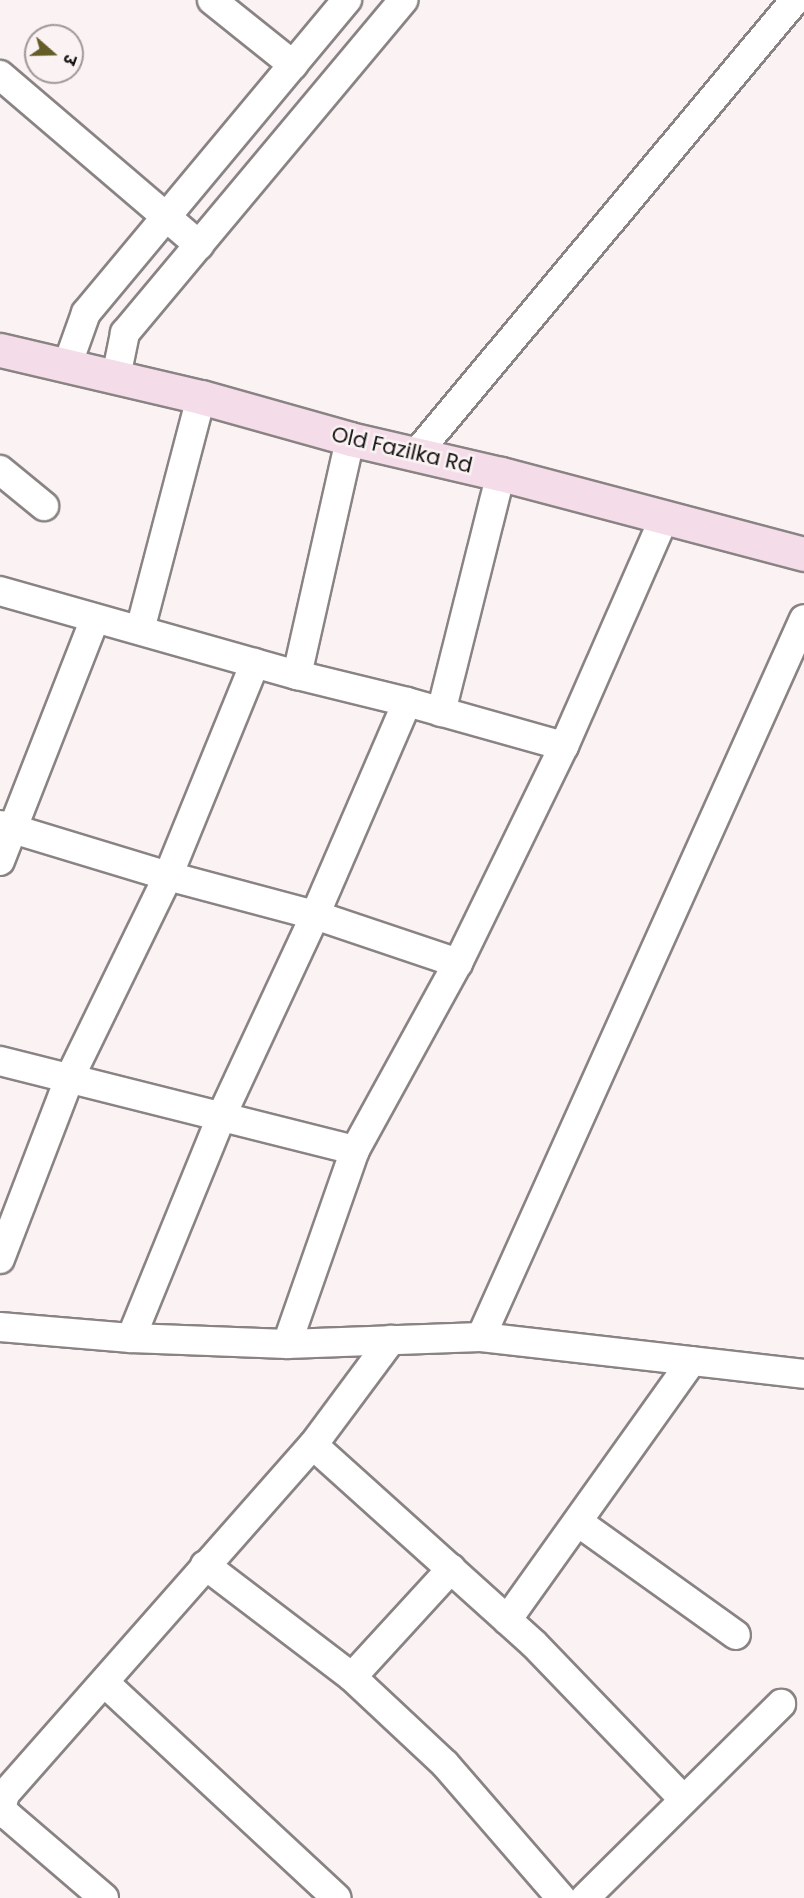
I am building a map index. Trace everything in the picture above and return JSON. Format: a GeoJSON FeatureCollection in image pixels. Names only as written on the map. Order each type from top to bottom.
{"type":"FeatureCollection","features":[{"type":"Feature","properties":{"kind":"main road","name":"Old Fazilka Rd"},"geometry":{"type":"LineString","coordinates":[[0,350],[201,397],[350,439],[501,474],[804,554]]}},
{"type":"Feature","properties":{"kind":"street"},"geometry":{"type":"LineString","coordinates":[[212,0],[293,65]]}},
{"type":"Feature","properties":{"kind":"street"},"geometry":{"type":"LineString","coordinates":[[67,366],[86,313],[347,0]]}},
{"type":"Feature","properties":{"kind":"street"},"geometry":{"type":"LineString","coordinates":[[116,377],[125,333],[403,0]]}},
{"type":"Feature","properties":{"kind":"street"},"geometry":{"type":"LineString","coordinates":[[416,454],[795,0]]}},
{"type":"Feature","properties":{"kind":"street"},"geometry":{"type":"LineString","coordinates":[[0,75],[199,245]]}},
{"type":"Feature","properties":{"kind":"street"},"geometry":{"type":"LineString","coordinates":[[140,630],[201,397]]}},
{"type":"Feature","properties":{"kind":"street"},"geometry":{"type":"LineString","coordinates":[[297,675],[350,439]]}},
{"type":"Feature","properties":{"kind":"street"},"geometry":{"type":"LineString","coordinates":[[0,470],[44,506]]}},
{"type":"Feature","properties":{"kind":"street"},"geometry":{"type":"LineString","coordinates":[[441,712],[501,474]]}},
{"type":"Feature","properties":{"kind":"street"},"geometry":{"type":"LineString","coordinates":[[287,1344],[355,1150],[458,963],[564,746],[664,518]]}},
{"type":"Feature","properties":{"kind":"street"},"geometry":{"type":"LineString","coordinates":[[0,591],[297,675],[407,702],[564,746]]}},
{"type":"Feature","properties":{"kind":"street"},"geometry":{"type":"LineString","coordinates":[[0,861],[6,828],[95,619]]}},
{"type":"Feature","properties":{"kind":"street"},"geometry":{"type":"LineString","coordinates":[[481,1337],[804,620]]}},
{"type":"Feature","properties":{"kind":"street"},"geometry":{"type":"LineString","coordinates":[[0,1259],[70,1077],[168,876],[255,663]]}},
{"type":"Feature","properties":{"kind":"street"},"geometry":{"type":"LineString","coordinates":[[131,1338],[221,1117],[315,915],[407,702]]}},
{"type":"Feature","properties":{"kind":"street"},"geometry":{"type":"LineString","coordinates":[[6,828],[168,876],[315,915],[458,963]]}},
{"type":"Feature","properties":{"kind":"street"},"geometry":{"type":"LineString","coordinates":[[0,1061],[355,1150]]}},
{"type":"Feature","properties":{"kind":"street"},"geometry":{"type":"LineString","coordinates":[[0,1327],[131,1338],[287,1344],[481,1337],[804,1374]]}},
{"type":"Feature","properties":{"kind":"street"},"geometry":{"type":"LineString","coordinates":[[104,1898],[1,1809],[3,1793],[105,1683],[205,1565],[313,1445],[392,1340]]}},
{"type":"Feature","properties":{"kind":"street"},"geometry":{"type":"LineString","coordinates":[[507,1620],[692,1361]]}},
{"type":"Feature","properties":{"kind":"street"},"geometry":{"type":"LineString","coordinates":[[313,1445],[534,1644],[684,1800]]}},
{"type":"Feature","properties":{"kind":"street"},"geometry":{"type":"LineString","coordinates":[[578,1522],[736,1635]]}},
{"type":"Feature","properties":{"kind":"street"},"geometry":{"type":"LineString","coordinates":[[205,1565],[352,1677],[445,1764],[561,1898]]}},
{"type":"Feature","properties":{"kind":"street"},"geometry":{"type":"LineString","coordinates":[[352,1677],[451,1569]]}},
{"type":"Feature","properties":{"kind":"street"},"geometry":{"type":"LineString","coordinates":[[105,1683],[336,1898]]}},
{"type":"Feature","properties":{"kind":"street"},"geometry":{"type":"LineString","coordinates":[[585,1898],[781,1704]]}}]}
